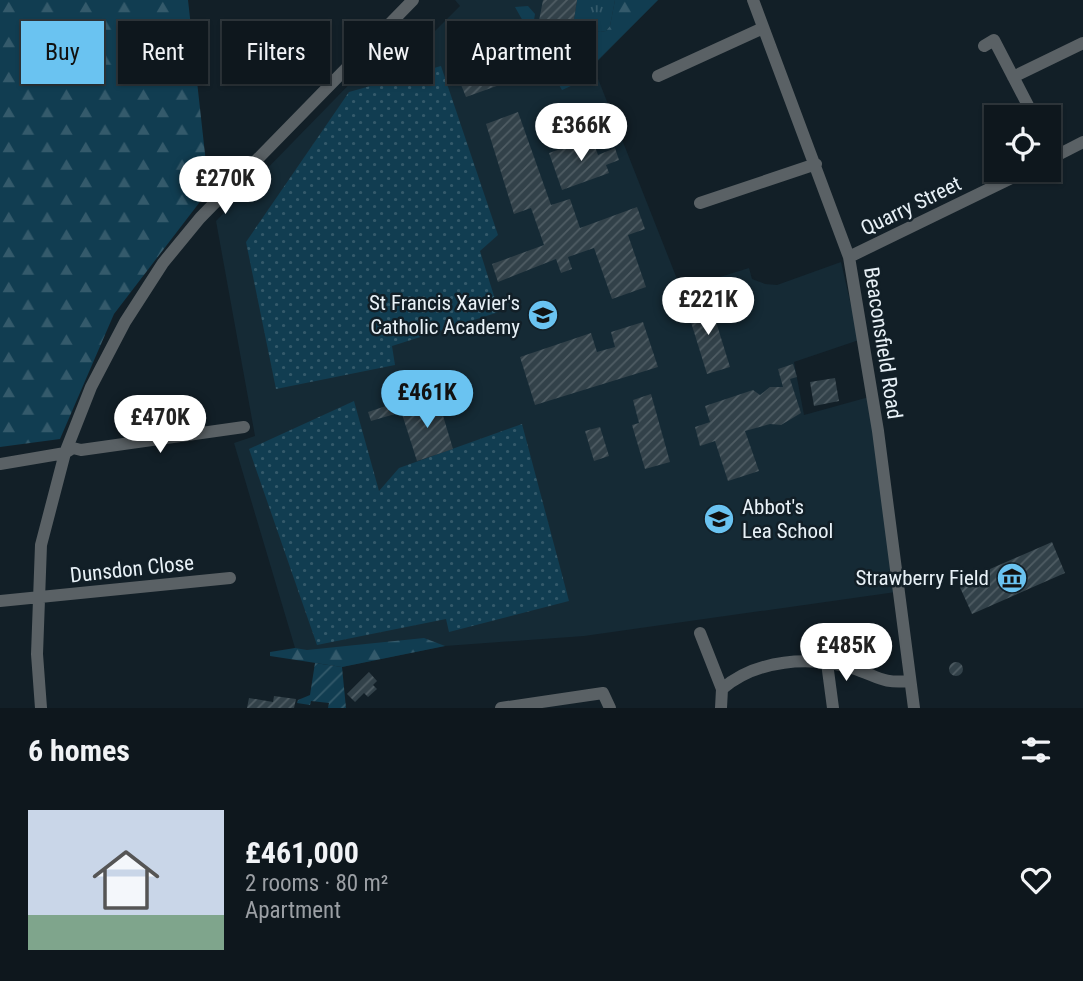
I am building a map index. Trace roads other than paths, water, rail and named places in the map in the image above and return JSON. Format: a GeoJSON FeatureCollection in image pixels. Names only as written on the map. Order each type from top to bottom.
{"type":"FeatureCollection","features":[{"type":"Feature","properties":{"kind":"street"},"geometry":{"type":"LineString","coordinates":[[38,708],[41,545],[65,453],[91,387],[125,323],[163,263],[200,218],[413,0]]}},
{"type":"Feature","properties":{"kind":"street","name":"Beaconsfield Road"},"geometry":{"type":"LineString","coordinates":[[753,0],[849,257],[878,431],[914,708]]}},
{"type":"Feature","properties":{"kind":"street"},"geometry":{"type":"LineString","coordinates":[[658,76],[763,28]]}},
{"type":"Feature","properties":{"kind":"street"},"geometry":{"type":"LineString","coordinates":[[994,40],[1028,105]]}},
{"type":"Feature","properties":{"kind":"street"},"geometry":{"type":"LineString","coordinates":[[1013,77],[1083,43]]}},
{"type":"Feature","properties":{"kind":"street"},"geometry":{"type":"LineString","coordinates":[[1061,153],[1083,142]]}},
{"type":"Feature","properties":{"kind":"street"},"geometry":{"type":"LineString","coordinates":[[700,203],[816,164]]}},
{"type":"Feature","properties":{"kind":"street","name":"Quarry Street"},"geometry":{"type":"LineString","coordinates":[[849,257],[1003,182]]}},
{"type":"Feature","properties":{"kind":"street"},"geometry":{"type":"LineString","coordinates":[[0,464],[65,453],[73,448],[81,450],[244,426]]}},
{"type":"Feature","properties":{"kind":"street","name":"Dunsdon Close"},"geometry":{"type":"LineString","coordinates":[[0,601],[230,578]]}},
{"type":"Feature","properties":{"kind":"street"},"geometry":{"type":"LineString","coordinates":[[700,633],[722,690],[721,708]]}},
{"type":"Feature","properties":{"kind":"street"},"geometry":{"type":"LineString","coordinates":[[722,690],[736,680],[765,667],[786,662],[827,663],[858,670],[888,682],[910,681]]}},
{"type":"Feature","properties":{"kind":"street"},"geometry":{"type":"LineString","coordinates":[[827,663],[833,708]]}},
{"type":"Feature","properties":{"kind":"street"},"geometry":{"type":"LineString","coordinates":[[501,708],[603,693],[610,708]]}},
{"type":"Feature","properties":{"kind":"place","name":"St Francis Xavier's Catholic Academy"},"geometry":{"type":"Point","coordinates":[543,315]}},
{"type":"Feature","properties":{"kind":"place","name":"Abbot's Lea School"},"geometry":{"type":"Point","coordinates":[719,519]}},
{"type":"Feature","properties":{"kind":"place","name":"Strawberry Field"},"geometry":{"type":"Point","coordinates":[1012,578]}}]}
